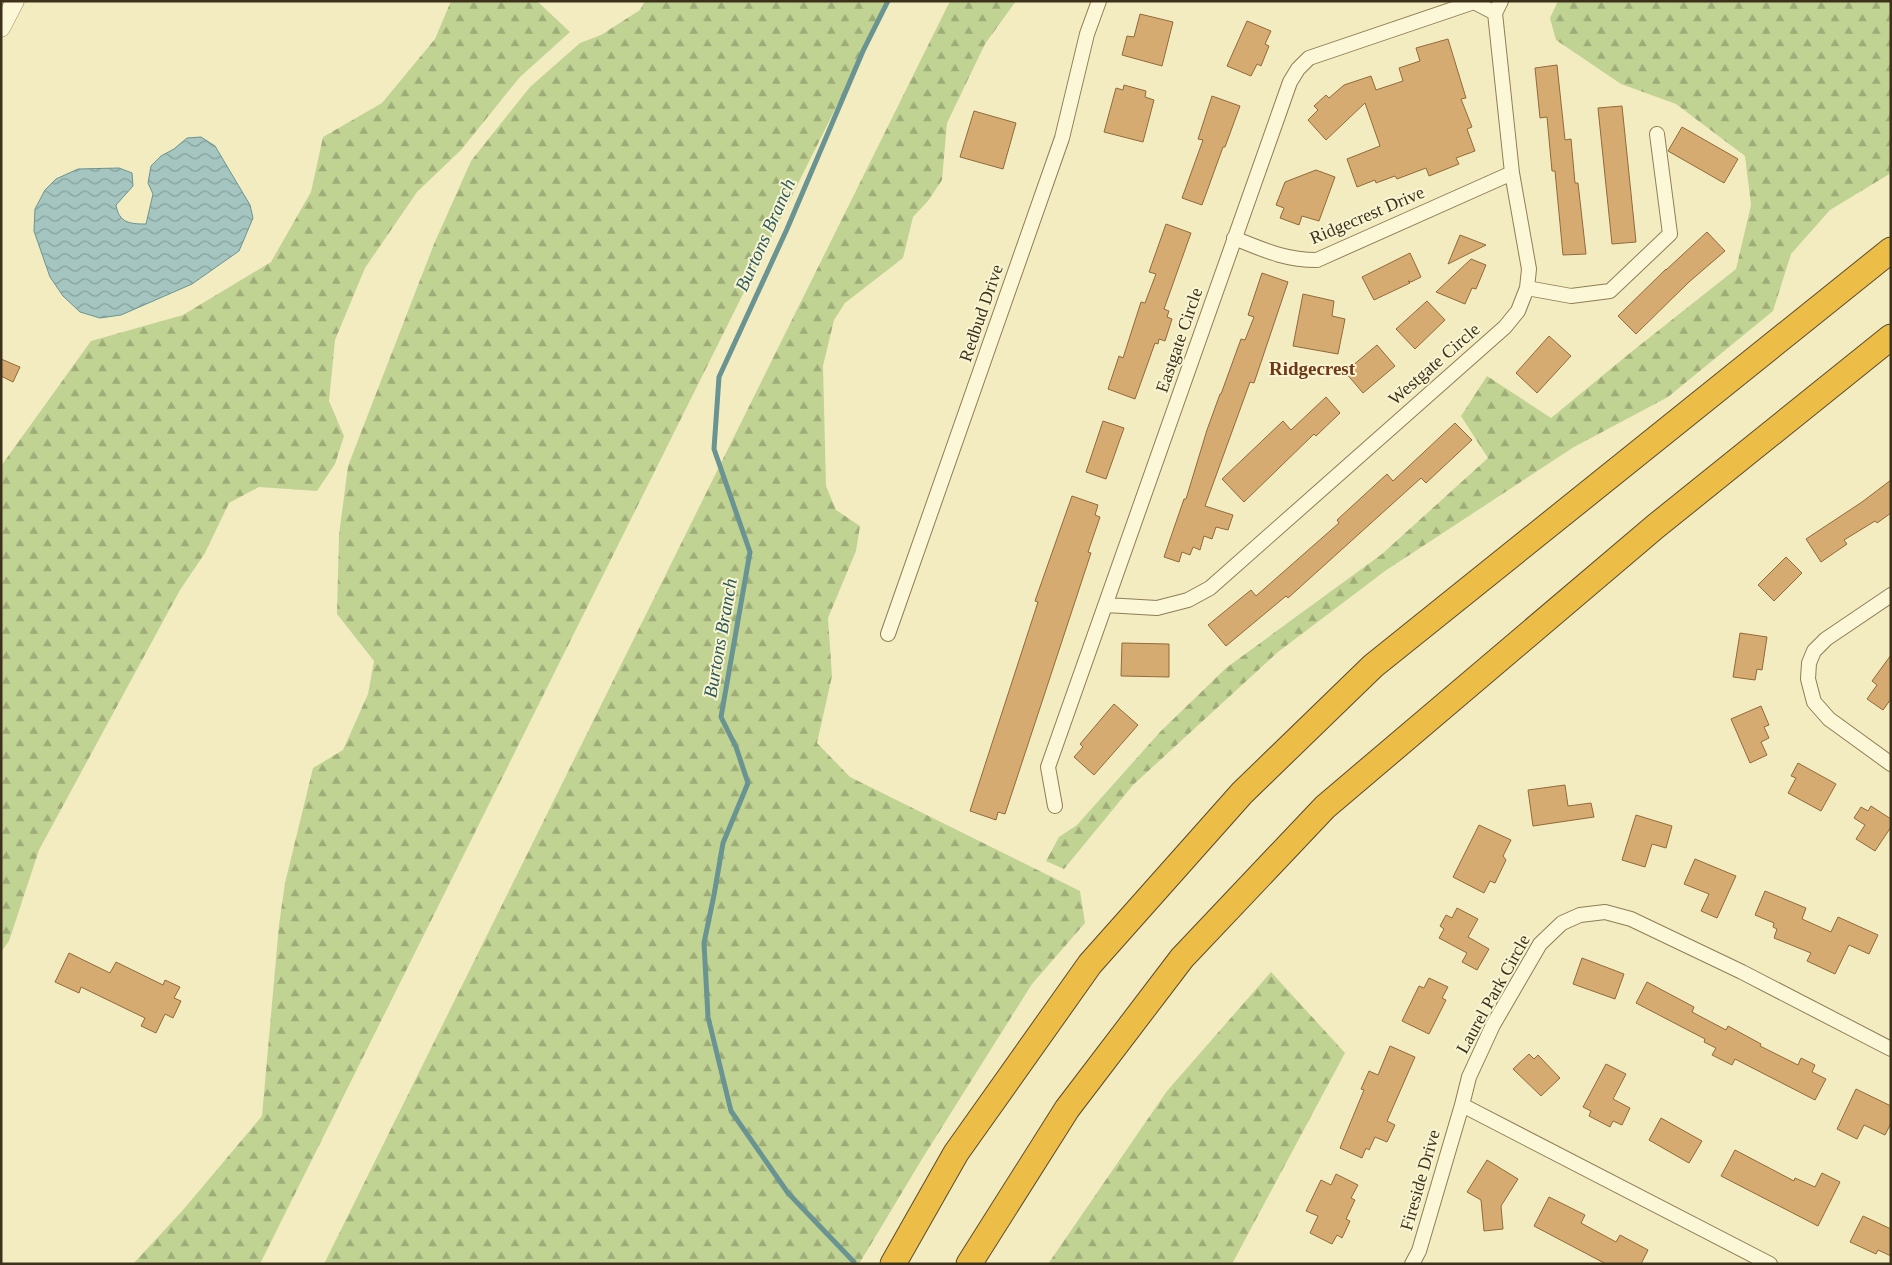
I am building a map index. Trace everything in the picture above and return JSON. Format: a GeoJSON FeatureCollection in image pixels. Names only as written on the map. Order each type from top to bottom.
{"type":"FeatureCollection","features":[{"type":"Feature","properties":{"kind":"highway"},"geometry":{"type":"LineString","coordinates":[[893,1264],[956,1153],[1090,964],[1242,792],[1373,666],[1891,250]]}},
{"type":"Feature","properties":{"kind":"highway"},"geometry":{"type":"LineString","coordinates":[[969,1264],[1067,1109],[1182,958],[1325,807],[1656,526],[1891,337]]}},
{"type":"Feature","properties":{"kind":"street"},"geometry":{"type":"LineString","coordinates":[[1,28],[15,1]]}},
{"type":"Feature","properties":{"kind":"street","name":"Redbud Drive"},"geometry":{"type":"LineString","coordinates":[[888,634],[1062,138],[1087,34],[1099,1]]}},
{"type":"Feature","properties":{"kind":"street","name":"Westgate Circle"},"geometry":{"type":"LineString","coordinates":[[1106,605],[1157,608],[1188,600],[1210,588],[1505,327],[1518,311],[1526,288],[1529,269],[1512,173],[1498,7],[1474,2]]}},
{"type":"Feature","properties":{"kind":"street","name":"Eastgate Circle"},"geometry":{"type":"LineString","coordinates":[[1054,806],[1048,767],[1290,82],[1298,69],[1310,58],[1474,2]]}},
{"type":"Feature","properties":{"kind":"street"},"geometry":{"type":"LineString","coordinates":[[1526,288],[1570,296],[1610,291],[1670,234],[1657,134]]}},
{"type":"Feature","properties":{"kind":"street","name":"Ridgecrest Drive"},"geometry":{"type":"LineString","coordinates":[[1234,238],[1273,254],[1298,260],[1317,260],[1512,173]]}},
{"type":"Feature","properties":{"kind":"street"},"geometry":{"type":"LineString","coordinates":[[1891,594],[1826,639],[1814,651],[1809,663],[1808,679],[1814,702],[1829,719],[1891,764]]}},
{"type":"Feature","properties":{"kind":"street","name":"Laurel Park Circle"},"geometry":{"type":"LineString","coordinates":[[1462,1105],[1470,1077],[1493,1025],[1540,944],[1562,923],[1580,915],[1605,912],[1631,919],[1742,972],[1891,1049]]}},
{"type":"Feature","properties":{"kind":"street"},"geometry":{"type":"LineString","coordinates":[[1462,1105],[1770,1264]]}},
{"type":"Feature","properties":{"kind":"street","name":"Fireside Drive"},"geometry":{"type":"LineString","coordinates":[[1412,1264],[1419,1251],[1462,1105]]}},
{"type":"Feature","properties":{"kind":"green space"},"geometry":{"type":"Polygon","coordinates":[[[451,1],[537,1],[570,32],[520,77],[461,150],[417,192],[365,268],[335,340],[329,401],[344,436],[335,464],[317,491],[259,487],[229,503],[205,553],[180,590],[39,850],[9,941],[1,952],[1,466],[91,341],[183,315],[271,262],[311,192],[323,137],[382,103],[435,39],[451,1]]]}},
{"type":"Feature","properties":{"kind":"green space"},"geometry":{"type":"Polygon","coordinates":[[[645,1],[889,1],[260,1264],[133,1264],[183,1210],[262,1116],[279,925],[285,883],[313,768],[343,750],[368,694],[374,661],[337,614],[339,535],[348,466],[434,244],[471,161],[530,87],[580,43],[601,35],[640,10],[645,1]]]}},
{"type":"Feature","properties":{"kind":"green space"},"geometry":{"type":"Polygon","coordinates":[[[950,1],[1016,1],[985,44],[947,123],[942,180],[928,201],[913,217],[903,258],[845,303],[834,320],[823,366],[826,486],[836,510],[860,526],[856,551],[828,618],[832,676],[817,743],[850,777],[1080,891],[1085,923],[1032,984],[922,1159],[859,1264],[324,1264],[950,1]]]}},
{"type":"Feature","properties":{"kind":"green space"},"geometry":{"type":"Polygon","coordinates":[[[1558,1],[1891,1],[1891,173],[1830,210],[1791,254],[1773,311],[1668,397],[1574,447],[1385,571],[1278,652],[1133,785],[1064,869],[1046,861],[1059,837],[1077,825],[1160,732],[1226,668],[1382,554],[1488,458],[1461,416],[1487,376],[1551,418],[1736,269],[1751,205],[1745,156],[1676,104],[1621,84],[1556,40],[1550,18],[1558,1]]]}},
{"type":"Feature","properties":{"kind":"green space"},"geometry":{"type":"Polygon","coordinates":[[[1271,972],[1345,1053],[1232,1264],[1048,1264],[1167,1091],[1271,972]]]}},
{"type":"Feature","properties":{"kind":"water"},"geometry":{"type":"Polygon","coordinates":[[[201,137],[215,146],[250,205],[253,218],[239,251],[192,284],[121,315],[100,318],[80,312],[63,296],[50,277],[34,231],[35,209],[45,190],[56,179],[78,169],[119,168],[132,173],[133,186],[116,205],[117,211],[123,219],[130,223],[146,224],[153,194],[148,183],[151,166],[161,156],[174,149],[187,138],[201,137]]]}},
{"type":"Feature","properties":{"kind":"building"},"geometry":{"type":"Polygon","coordinates":[[[1140,14],[1173,22],[1162,66],[1122,55],[1127,36],[1134,37],[1140,14]]]}},
{"type":"Feature","properties":{"kind":"building"},"geometry":{"type":"Polygon","coordinates":[[[1247,21],[1271,31],[1265,44],[1269,46],[1261,66],[1257,64],[1251,76],[1227,66],[1247,21]]]}},
{"type":"Feature","properties":{"kind":"building"},"geometry":{"type":"Polygon","coordinates":[[[1448,39],[1466,98],[1461,99],[1472,127],[1467,129],[1475,151],[1456,158],[1459,164],[1429,176],[1426,168],[1397,179],[1395,176],[1376,183],[1375,180],[1357,187],[1347,159],[1380,146],[1365,103],[1326,140],[1308,120],[1318,110],[1314,106],[1326,95],[1329,98],[1344,85],[1371,76],[1376,90],[1403,81],[1399,68],[1420,61],[1416,48],[1448,39]]]}},
{"type":"Feature","properties":{"kind":"building"},"geometry":{"type":"Polygon","coordinates":[[[1557,65],[1565,140],[1571,139],[1575,183],[1578,183],[1586,254],[1563,255],[1555,171],[1552,171],[1547,117],[1540,118],[1535,68],[1557,65]]]}},
{"type":"Feature","properties":{"kind":"building"},"geometry":{"type":"Polygon","coordinates":[[[1124,85],[1146,91],[1145,97],[1154,100],[1143,142],[1104,132],[1116,88],[1123,90],[1124,85]]]}},
{"type":"Feature","properties":{"kind":"building"},"geometry":{"type":"Polygon","coordinates":[[[1212,96],[1240,106],[1202,205],[1182,198],[1203,140],[1198,139],[1212,96]]]}},
{"type":"Feature","properties":{"kind":"building"},"geometry":{"type":"Polygon","coordinates":[[[1622,106],[1636,242],[1612,244],[1598,108],[1622,106]]]}},
{"type":"Feature","properties":{"kind":"building"},"geometry":{"type":"Polygon","coordinates":[[[974,111],[1016,123],[1003,169],[960,157],[974,111]]]}},
{"type":"Feature","properties":{"kind":"building"},"geometry":{"type":"Polygon","coordinates":[[[1682,127],[1738,159],[1724,183],[1668,151],[1682,127]]]}},
{"type":"Feature","properties":{"kind":"building"},"geometry":{"type":"Polygon","coordinates":[[[1316,170],[1335,177],[1319,221],[1302,216],[1299,225],[1280,218],[1284,208],[1276,205],[1285,182],[1316,170]]]}},
{"type":"Feature","properties":{"kind":"building"},"geometry":{"type":"Polygon","coordinates":[[[1166,224],[1191,233],[1164,309],[1169,311],[1167,317],[1172,319],[1165,341],[1159,339],[1158,344],[1155,343],[1135,399],[1108,389],[1119,356],[1123,358],[1141,302],[1145,303],[1156,274],[1149,272],[1166,224]]]}},
{"type":"Feature","properties":{"kind":"building"},"geometry":{"type":"Polygon","coordinates":[[[1707,232],[1725,251],[1689,282],[1636,334],[1618,316],[1707,232]]]}},
{"type":"Feature","properties":{"kind":"building"},"geometry":{"type":"Polygon","coordinates":[[[1460,235],[1486,245],[1448,264],[1460,235]]]}},
{"type":"Feature","properties":{"kind":"building"},"geometry":{"type":"Polygon","coordinates":[[[1410,253],[1421,277],[1411,282],[1408,281],[1410,283],[1374,300],[1362,277],[1410,253]]]}},
{"type":"Feature","properties":{"kind":"building"},"geometry":{"type":"Polygon","coordinates":[[[1471,259],[1486,265],[1476,289],[1472,288],[1465,304],[1436,292],[1471,259]]]}},
{"type":"Feature","properties":{"kind":"building"},"geometry":{"type":"Polygon","coordinates":[[[1262,273],[1288,282],[1254,383],[1250,382],[1205,506],[1233,515],[1228,530],[1216,527],[1212,539],[1204,536],[1200,550],[1193,547],[1190,555],[1182,552],[1179,562],[1164,557],[1184,499],[1186,499],[1220,394],[1241,339],[1245,340],[1254,317],[1248,315],[1262,273]]]}},
{"type":"Feature","properties":{"kind":"building"},"geometry":{"type":"Polygon","coordinates":[[[1303,294],[1334,301],[1332,316],[1345,319],[1338,354],[1293,346],[1303,294]]]}},
{"type":"Feature","properties":{"kind":"building"},"geometry":{"type":"Polygon","coordinates":[[[1427,301],[1445,320],[1415,349],[1396,329],[1427,301]]]}},
{"type":"Feature","properties":{"kind":"building"},"geometry":{"type":"Polygon","coordinates":[[[1549,336],[1571,356],[1537,393],[1516,373],[1549,336]]]}},
{"type":"Feature","properties":{"kind":"building"},"geometry":{"type":"Polygon","coordinates":[[[1377,345],[1395,366],[1363,393],[1345,372],[1377,345]]]}},
{"type":"Feature","properties":{"kind":"building"},"geometry":{"type":"Polygon","coordinates":[[[1,359],[20,367],[13,382],[1,376],[1,359]]]}},
{"type":"Feature","properties":{"kind":"building"},"geometry":{"type":"Polygon","coordinates":[[[1326,397],[1340,413],[1316,436],[1314,434],[1244,502],[1222,479],[1283,421],[1291,430],[1326,397]]]}},
{"type":"Feature","properties":{"kind":"building"},"geometry":{"type":"Polygon","coordinates":[[[1103,421],[1124,428],[1106,479],[1086,472],[1103,421]]]}},
{"type":"Feature","properties":{"kind":"building"},"geometry":{"type":"Polygon","coordinates":[[[1455,423],[1472,440],[1426,483],[1421,478],[1288,598],[1286,596],[1226,646],[1208,625],[1251,590],[1256,596],[1339,523],[1337,520],[1387,474],[1393,481],[1455,423]]]}},
{"type":"Feature","properties":{"kind":"building"},"geometry":{"type":"Polygon","coordinates":[[[1891,480],[1891,513],[1877,523],[1875,521],[1844,540],[1847,544],[1821,562],[1806,539],[1862,502],[1891,480]]]}},
{"type":"Feature","properties":{"kind":"building"},"geometry":{"type":"Polygon","coordinates":[[[1072,496],[1098,505],[1095,515],[1100,517],[1088,552],[1091,553],[1005,814],[998,812],[996,820],[970,811],[1038,602],[1035,601],[1072,496]]]}},
{"type":"Feature","properties":{"kind":"building"},"geometry":{"type":"Polygon","coordinates":[[[1786,557],[1802,573],[1774,601],[1758,585],[1786,557]]]}},
{"type":"Feature","properties":{"kind":"building"},"geometry":{"type":"Polygon","coordinates":[[[1740,633],[1767,637],[1762,670],[1757,669],[1755,680],[1733,677],[1740,633]]]}},
{"type":"Feature","properties":{"kind":"building"},"geometry":{"type":"Polygon","coordinates":[[[1122,643],[1169,644],[1169,677],[1121,676],[1122,643]]]}},
{"type":"Feature","properties":{"kind":"building"},"geometry":{"type":"Polygon","coordinates":[[[1891,655],[1891,699],[1883,710],[1867,699],[1877,685],[1872,681],[1891,655]]]}},
{"type":"Feature","properties":{"kind":"building"},"geometry":{"type":"Polygon","coordinates":[[[1114,704],[1138,725],[1094,775],[1074,757],[1083,747],[1080,744],[1114,704]]]}},
{"type":"Feature","properties":{"kind":"building"},"geometry":{"type":"Polygon","coordinates":[[[1761,706],[1769,725],[1764,727],[1769,738],[1761,742],[1767,755],[1750,763],[1731,719],[1761,706]]]}},
{"type":"Feature","properties":{"kind":"building"},"geometry":{"type":"Polygon","coordinates":[[[1798,763],[1836,784],[1821,811],[1788,793],[1796,778],[1791,776],[1798,763]]]}},
{"type":"Feature","properties":{"kind":"building"},"geometry":{"type":"Polygon","coordinates":[[[1565,785],[1568,806],[1591,803],[1594,817],[1533,826],[1528,790],[1565,785]]]}},
{"type":"Feature","properties":{"kind":"building"},"geometry":{"type":"Polygon","coordinates":[[[1871,806],[1891,819],[1891,827],[1875,851],[1856,839],[1865,825],[1854,818],[1861,807],[1868,811],[1871,806]]]}},
{"type":"Feature","properties":{"kind":"building"},"geometry":{"type":"Polygon","coordinates":[[[1636,815],[1672,826],[1666,848],[1652,844],[1645,867],[1622,860],[1636,815]]]}},
{"type":"Feature","properties":{"kind":"building"},"geometry":{"type":"Polygon","coordinates":[[[1479,825],[1511,840],[1503,856],[1506,860],[1495,883],[1490,881],[1484,893],[1453,877],[1479,825]]]}},
{"type":"Feature","properties":{"kind":"building"},"geometry":{"type":"Polygon","coordinates":[[[1695,859],[1736,876],[1717,918],[1701,911],[1709,894],[1684,884],[1695,859]]]}},
{"type":"Feature","properties":{"kind":"building"},"geometry":{"type":"Polygon","coordinates":[[[1765,891],[1806,908],[1802,919],[1831,932],[1838,917],[1878,935],[1869,954],[1849,945],[1835,974],[1807,961],[1811,953],[1774,938],[1777,929],[1773,927],[1774,923],[1755,915],[1765,891]]]}},
{"type":"Feature","properties":{"kind":"building"},"geometry":{"type":"Polygon","coordinates":[[[1457,908],[1478,919],[1468,937],[1489,949],[1477,970],[1462,962],[1467,953],[1439,938],[1444,929],[1440,926],[1446,915],[1452,918],[1457,908]]]}},
{"type":"Feature","properties":{"kind":"building"},"geometry":{"type":"Polygon","coordinates":[[[69,953],[110,973],[116,962],[163,985],[165,980],[180,987],[174,998],[181,1001],[173,1018],[165,1014],[156,1033],[141,1026],[145,1018],[81,987],[79,993],[55,982],[69,953]]]}},
{"type":"Feature","properties":{"kind":"building"},"geometry":{"type":"Polygon","coordinates":[[[1582,958],[1624,974],[1615,999],[1573,984],[1582,958]]]}},
{"type":"Feature","properties":{"kind":"building"},"geometry":{"type":"Polygon","coordinates":[[[1429,978],[1448,987],[1442,998],[1446,1000],[1429,1034],[1402,1021],[1419,986],[1424,988],[1429,978]]]}},
{"type":"Feature","properties":{"kind":"building"},"geometry":{"type":"Polygon","coordinates":[[[1647,982],[1694,1007],[1692,1012],[1726,1030],[1728,1026],[1761,1044],[1760,1046],[1798,1065],[1801,1058],[1815,1065],[1812,1072],[1826,1079],[1815,1100],[1735,1059],[1732,1065],[1712,1055],[1716,1048],[1704,1042],[1705,1039],[1636,1003],[1647,982]]]}},
{"type":"Feature","properties":{"kind":"building"},"geometry":{"type":"Polygon","coordinates":[[[1390,1046],[1415,1057],[1387,1121],[1395,1125],[1387,1142],[1375,1137],[1369,1150],[1366,1148],[1362,1158],[1340,1148],[1364,1090],[1361,1089],[1369,1071],[1378,1075],[1390,1046]]]}},
{"type":"Feature","properties":{"kind":"building"},"geometry":{"type":"Polygon","coordinates":[[[1529,1054],[1534,1059],[1538,1055],[1560,1078],[1541,1096],[1513,1069],[1529,1054]]]}},
{"type":"Feature","properties":{"kind":"building"},"geometry":{"type":"Polygon","coordinates":[[[1606,1064],[1626,1074],[1613,1099],[1630,1108],[1622,1125],[1613,1121],[1610,1127],[1589,1116],[1591,1111],[1583,1107],[1606,1064]]]}},
{"type":"Feature","properties":{"kind":"building"},"geometry":{"type":"Polygon","coordinates":[[[1856,1089],[1891,1106],[1891,1123],[1885,1135],[1864,1125],[1857,1139],[1837,1129],[1856,1089]]]}},
{"type":"Feature","properties":{"kind":"building"},"geometry":{"type":"Polygon","coordinates":[[[1661,1118],[1702,1141],[1689,1163],[1649,1140],[1661,1118]]]}},
{"type":"Feature","properties":{"kind":"building"},"geometry":{"type":"Polygon","coordinates":[[[1735,1150],[1794,1181],[1795,1178],[1815,1187],[1822,1173],[1840,1182],[1818,1226],[1721,1176],[1735,1150]]]}},
{"type":"Feature","properties":{"kind":"building"},"geometry":{"type":"Polygon","coordinates":[[[1487,1160],[1518,1179],[1501,1206],[1503,1229],[1484,1231],[1481,1200],[1467,1192],[1487,1160]]]}},
{"type":"Feature","properties":{"kind":"building"},"geometry":{"type":"Polygon","coordinates":[[[1336,1174],[1358,1185],[1351,1198],[1355,1200],[1346,1219],[1350,1221],[1342,1238],[1337,1235],[1332,1244],[1310,1233],[1318,1216],[1306,1211],[1321,1180],[1331,1185],[1336,1174]]]}},
{"type":"Feature","properties":{"kind":"building"},"geometry":{"type":"Polygon","coordinates":[[[1549,1197],[1585,1215],[1581,1223],[1616,1242],[1620,1235],[1648,1250],[1641,1264],[1606,1264],[1534,1226],[1549,1197]]]}},
{"type":"Feature","properties":{"kind":"building"},"geometry":{"type":"Polygon","coordinates":[[[1863,1216],[1891,1229],[1891,1256],[1878,1250],[1876,1254],[1850,1242],[1863,1216]]]}},
{"type":"Feature","properties":{"kind":"waterway","name":"Burtons Branch"},"geometry":{"type":"LineString","coordinates":[[854,1262],[788,1193],[731,1111],[708,1017],[704,943],[723,843],[748,783],[736,747],[721,717],[750,552],[714,449],[719,377],[787,229],[863,51],[888,1]]}},
{"type":"Feature","properties":{"kind":"district","name":"Ridgecrest"},"geometry":{"type":"Point","coordinates":[1312,368]}}]}
